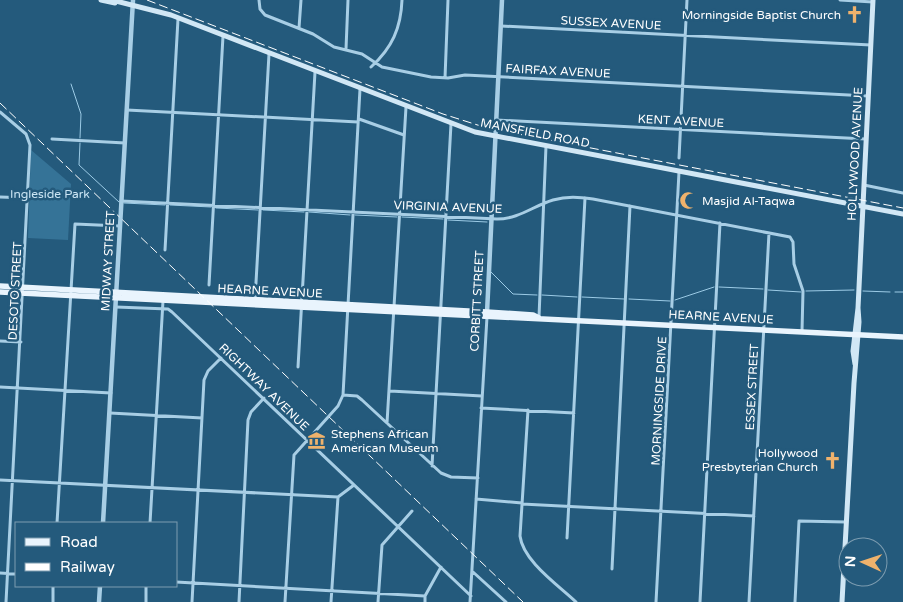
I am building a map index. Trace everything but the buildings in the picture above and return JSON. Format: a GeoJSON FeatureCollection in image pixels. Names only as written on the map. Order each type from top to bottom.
{"type":"FeatureCollection","features":[{"type":"Feature","properties":{"kind":"main road","name":"MANSFIELD ROAD"},"geometry":{"type":"LineString","coordinates":[[101,0],[133,3]]}},
{"type":"Feature","properties":{"kind":"main road","name":"MANSFIELD ROAD"},"geometry":{"type":"LineString","coordinates":[[112,0],[133,3],[178,19],[451,124],[496,136],[546,146],[903,214]]}},
{"type":"Feature","properties":{"kind":"main road","name":"HOLLYWOOD AVENUE"},"geometry":{"type":"LineString","coordinates":[[842,602],[873,1]]}},
{"type":"Feature","properties":{"kind":"main road","name":"HEARNE AVENUE"},"geometry":{"type":"LineString","coordinates":[[0,286],[24,290],[255,303]]}},
{"type":"Feature","properties":{"kind":"main road","name":"HEARNE AVENUE"},"geometry":{"type":"LineString","coordinates":[[0,292],[24,290]]}},
{"type":"Feature","properties":{"kind":"main road","name":"HEARNE AVENUE"},"geometry":{"type":"LineString","coordinates":[[117,295],[163,300],[348,307],[487,315],[533,315],[539,318],[903,338]]}},
{"type":"Feature","properties":{"kind":"street","name":"FAIRFAX AVENUE"},"geometry":{"type":"LineString","coordinates":[[259,0],[261,11],[265,15],[319,37],[331,45],[362,54],[375,64],[398,72],[444,78],[465,75],[868,96]]}},
{"type":"Feature","properties":{"kind":"street"},"geometry":{"type":"LineString","coordinates":[[299,28],[301,0]]}},
{"type":"Feature","properties":{"kind":"street"},"geometry":{"type":"LineString","coordinates":[[346,50],[348,0]]}},
{"type":"Feature","properties":{"kind":"street"},"geometry":{"type":"LineString","coordinates":[[371,67],[388,51],[397,33],[402,0]]}},
{"type":"Feature","properties":{"kind":"street"},"geometry":{"type":"LineString","coordinates":[[444,78],[448,0]]}},
{"type":"Feature","properties":{"kind":"street","name":"CORBITT STREET"},"geometry":{"type":"LineString","coordinates":[[470,602],[487,315],[502,0]]}},
{"type":"Feature","properties":{"kind":"street"},"geometry":{"type":"LineString","coordinates":[[679,158],[687,0]]}},
{"type":"Feature","properties":{"kind":"street"},"geometry":{"type":"LineString","coordinates":[[840,0],[873,1]]}},
{"type":"Feature","properties":{"kind":"street","name":"MIDWAY STREET"},"geometry":{"type":"LineString","coordinates":[[103,522],[133,3]]}},
{"type":"Feature","properties":{"kind":"street"},"geometry":{"type":"LineString","coordinates":[[165,250],[178,19]]}},
{"type":"Feature","properties":{"kind":"street","name":"SUSSEX AVENUE"},"geometry":{"type":"LineString","coordinates":[[500,26],[871,45]]}},
{"type":"Feature","properties":{"kind":"street"},"geometry":{"type":"LineString","coordinates":[[209,285],[223,36]]}},
{"type":"Feature","properties":{"kind":"street"},"geometry":{"type":"LineString","coordinates":[[255,303],[269,54]]}},
{"type":"Feature","properties":{"kind":"street"},"geometry":{"type":"LineString","coordinates":[[298,368],[315,72]]}},
{"type":"Feature","properties":{"kind":"street"},"geometry":{"type":"LineString","coordinates":[[285,602],[294,458],[306,440],[340,403],[343,394],[360,89]]}},
{"type":"Feature","properties":{"kind":"street"},"geometry":{"type":"LineString","coordinates":[[387,423],[406,107]]}},
{"type":"Feature","properties":{"kind":"street"},"geometry":{"type":"LineString","coordinates":[[127,110],[359,121],[404,135]]}},
{"type":"Feature","properties":{"kind":"street","name":"DESOTO STREET"},"geometry":{"type":"LineString","coordinates":[[0,112],[24,132],[30,145],[24,290],[6,602]]}},
{"type":"Feature","properties":{"kind":"street","name":"KENT AVENUE"},"geometry":{"type":"LineString","coordinates":[[496,120],[866,139]]}},
{"type":"Feature","properties":{"kind":"street"},"geometry":{"type":"LineString","coordinates":[[432,466],[451,124]]}},
{"type":"Feature","properties":{"kind":"street"},"geometry":{"type":"LineString","coordinates":[[52,139],[125,143]]}},
{"type":"Feature","properties":{"kind":"street"},"geometry":{"type":"LineString","coordinates":[[539,318],[546,146]]}},
{"type":"Feature","properties":{"kind":"street","name":"MORNINGSIDE DRIVE"},"geometry":{"type":"LineString","coordinates":[[656,602],[679,171]]}},
{"type":"Feature","properties":{"kind":"street"},"geometry":{"type":"LineString","coordinates":[[864,185],[903,193]]}},
{"type":"Feature","properties":{"kind":"street"},"geometry":{"type":"LineString","coordinates":[[0,197],[28,198]]}},
{"type":"Feature","properties":{"kind":"street","name":"VIRGINIA AVENUE"},"geometry":{"type":"LineString","coordinates":[[121,201],[492,219],[517,216],[562,198],[585,198],[769,232],[788,236],[794,242],[794,264],[803,290],[802,331]]}},
{"type":"Feature","properties":{"kind":"street"},"geometry":{"type":"LineString","coordinates":[[567,538],[585,198]]}},
{"type":"Feature","properties":{"kind":"street"},"geometry":{"type":"LineString","coordinates":[[612,569],[630,206]]}},
{"type":"Feature","properties":{"kind":"street"},"geometry":{"type":"LineString","coordinates":[[700,602],[720,223]]}},
{"type":"Feature","properties":{"kind":"street"},"geometry":{"type":"LineString","coordinates":[[57,522],[75,224],[120,226]]}},
{"type":"Feature","properties":{"kind":"street","name":"ESSEX STREET"},"geometry":{"type":"LineString","coordinates":[[749,602],[769,232]]}},
{"type":"Feature","properties":{"kind":"street"},"geometry":{"type":"LineString","coordinates":[[150,522],[163,300]]}},
{"type":"Feature","properties":{"kind":"street","name":"RIGHTWAY AVENUE"},"geometry":{"type":"LineString","coordinates":[[116,307],[162,309],[172,312],[471,596]]}},
{"type":"Feature","properties":{"kind":"street"},"geometry":{"type":"LineString","coordinates":[[0,342],[21,342]]}},
{"type":"Feature","properties":{"kind":"street"},"geometry":{"type":"LineString","coordinates":[[192,602],[204,378],[208,371],[222,358]]}},
{"type":"Feature","properties":{"kind":"street"},"geometry":{"type":"LineString","coordinates":[[0,387],[111,392]]}},
{"type":"Feature","properties":{"kind":"street"},"geometry":{"type":"LineString","coordinates":[[390,391],[482,396]]}},
{"type":"Feature","properties":{"kind":"street"},"geometry":{"type":"LineString","coordinates":[[343,394],[357,396],[432,466],[446,475],[478,478]]}},
{"type":"Feature","properties":{"kind":"street"},"geometry":{"type":"LineString","coordinates":[[239,602],[248,420],[251,412],[264,398]]}},
{"type":"Feature","properties":{"kind":"street"},"geometry":{"type":"LineString","coordinates":[[481,408],[574,413]]}},
{"type":"Feature","properties":{"kind":"street"},"geometry":{"type":"LineString","coordinates":[[528,410],[520,536],[523,548],[530,558],[576,602]]}},
{"type":"Feature","properties":{"kind":"street"},"geometry":{"type":"LineString","coordinates":[[110,413],[202,418]]}},
{"type":"Feature","properties":{"kind":"street"},"geometry":{"type":"LineString","coordinates":[[0,480],[338,497],[354,485]]}},
{"type":"Feature","properties":{"kind":"street"},"geometry":{"type":"LineString","coordinates":[[331,602],[338,497]]}},
{"type":"Feature","properties":{"kind":"street"},"geometry":{"type":"LineString","coordinates":[[476,499],[569,507],[754,516]]}},
{"type":"Feature","properties":{"kind":"street"},"geometry":{"type":"LineString","coordinates":[[378,602],[381,549],[384,541],[412,511]]}},
{"type":"Feature","properties":{"kind":"street"},"geometry":{"type":"LineString","coordinates":[[795,602],[799,520],[846,522]]}},
{"type":"Feature","properties":{"kind":"street"},"geometry":{"type":"LineString","coordinates":[[425,602],[425,596],[440,568]]}},
{"type":"Feature","properties":{"kind":"street"},"geometry":{"type":"LineString","coordinates":[[473,571],[506,602]]}},
{"type":"Feature","properties":{"kind":"street"},"geometry":{"type":"LineString","coordinates":[[0,573],[15,574]]}},
{"type":"Feature","properties":{"kind":"street"},"geometry":{"type":"LineString","coordinates":[[178,582],[425,596]]}},
{"type":"Feature","properties":{"kind":"street"},"geometry":{"type":"LineString","coordinates":[[53,587],[53,602]]}},
{"type":"Feature","properties":{"kind":"street"},"geometry":{"type":"LineString","coordinates":[[99,602],[100,587]]}},
{"type":"Feature","properties":{"kind":"street"},"geometry":{"type":"LineString","coordinates":[[146,587],[146,602]]}},
{"type":"Feature","properties":{"kind":"green space","name":"Ingleside Park"},"geometry":{"type":"Polygon","coordinates":[[[31,150],[71,184],[68,240],[28,238],[31,150]]]}},
{"type":"Feature","properties":{"kind":"waterway"},"geometry":{"type":"LineString","coordinates":[[71,84],[81,114],[80,138]]}},
{"type":"Feature","properties":{"kind":"waterway"},"geometry":{"type":"LineString","coordinates":[[80,143],[79,165],[119,202]]}},
{"type":"Feature","properties":{"kind":"waterway"},"geometry":{"type":"LineString","coordinates":[[124,203],[165,205]]}},
{"type":"Feature","properties":{"kind":"waterway"},"geometry":{"type":"LineString","coordinates":[[170,205],[211,207]]}},
{"type":"Feature","properties":{"kind":"waterway"},"geometry":{"type":"LineString","coordinates":[[216,208],[258,210]]}},
{"type":"Feature","properties":{"kind":"waterway"},"geometry":{"type":"LineString","coordinates":[[263,210],[304,212]]}},
{"type":"Feature","properties":{"kind":"waterway"},"geometry":{"type":"LineString","coordinates":[[309,212],[350,215]]}},
{"type":"Feature","properties":{"kind":"waterway"},"geometry":{"type":"LineString","coordinates":[[355,215],[397,217]]}},
{"type":"Feature","properties":{"kind":"waterway"},"geometry":{"type":"LineString","coordinates":[[402,217],[443,219]]}},
{"type":"Feature","properties":{"kind":"waterway"},"geometry":{"type":"LineString","coordinates":[[448,220],[487,222]]}},
{"type":"Feature","properties":{"kind":"waterway"},"geometry":{"type":"LineString","coordinates":[[491,272],[513,294],[537,295]]}},
{"type":"Feature","properties":{"kind":"waterway"},"geometry":{"type":"LineString","coordinates":[[675,300],[714,287]]}},
{"type":"Feature","properties":{"kind":"waterway"},"geometry":{"type":"LineString","coordinates":[[719,287],[763,289]]}},
{"type":"Feature","properties":{"kind":"waterway"},"geometry":{"type":"LineString","coordinates":[[768,290],[801,292]]}},
{"type":"Feature","properties":{"kind":"waterway"},"geometry":{"type":"LineString","coordinates":[[806,291],[854,290]]}},
{"type":"Feature","properties":{"kind":"waterway"},"geometry":{"type":"LineString","coordinates":[[863,291],[890,292]]}},
{"type":"Feature","properties":{"kind":"waterway"},"geometry":{"type":"LineString","coordinates":[[895,292],[903,292]]}},
{"type":"Feature","properties":{"kind":"waterway"},"geometry":{"type":"LineString","coordinates":[[542,295],[577,297]]}},
{"type":"Feature","properties":{"kind":"waterway"},"geometry":{"type":"LineString","coordinates":[[582,297],[624,299]]}},
{"type":"Feature","properties":{"kind":"waterway"},"geometry":{"type":"LineString","coordinates":[[629,299],[670,301]]}},
{"type":"Feature","properties":{"kind":"railway"},"geometry":{"type":"LineString","coordinates":[[147,0],[443,114],[487,128],[903,208]]}},
{"type":"Feature","properties":{"kind":"railway"},"geometry":{"type":"LineString","coordinates":[[0,103],[523,602]]}},
{"type":"Feature","properties":{"kind":"place","name":"Morningside Baptist Church"},"geometry":{"type":"Point","coordinates":[855,15]}},
{"type":"Feature","properties":{"kind":"place","name":"Masjid Al-Taqwa"},"geometry":{"type":"Point","coordinates":[688,201]}},
{"type":"Feature","properties":{"kind":"place","name":"Stephens African American Museum"},"geometry":{"type":"Point","coordinates":[317,441]}},
{"type":"Feature","properties":{"kind":"place","name":"Hollywood Presbyterian Church"},"geometry":{"type":"Point","coordinates":[832,460]}}]}
